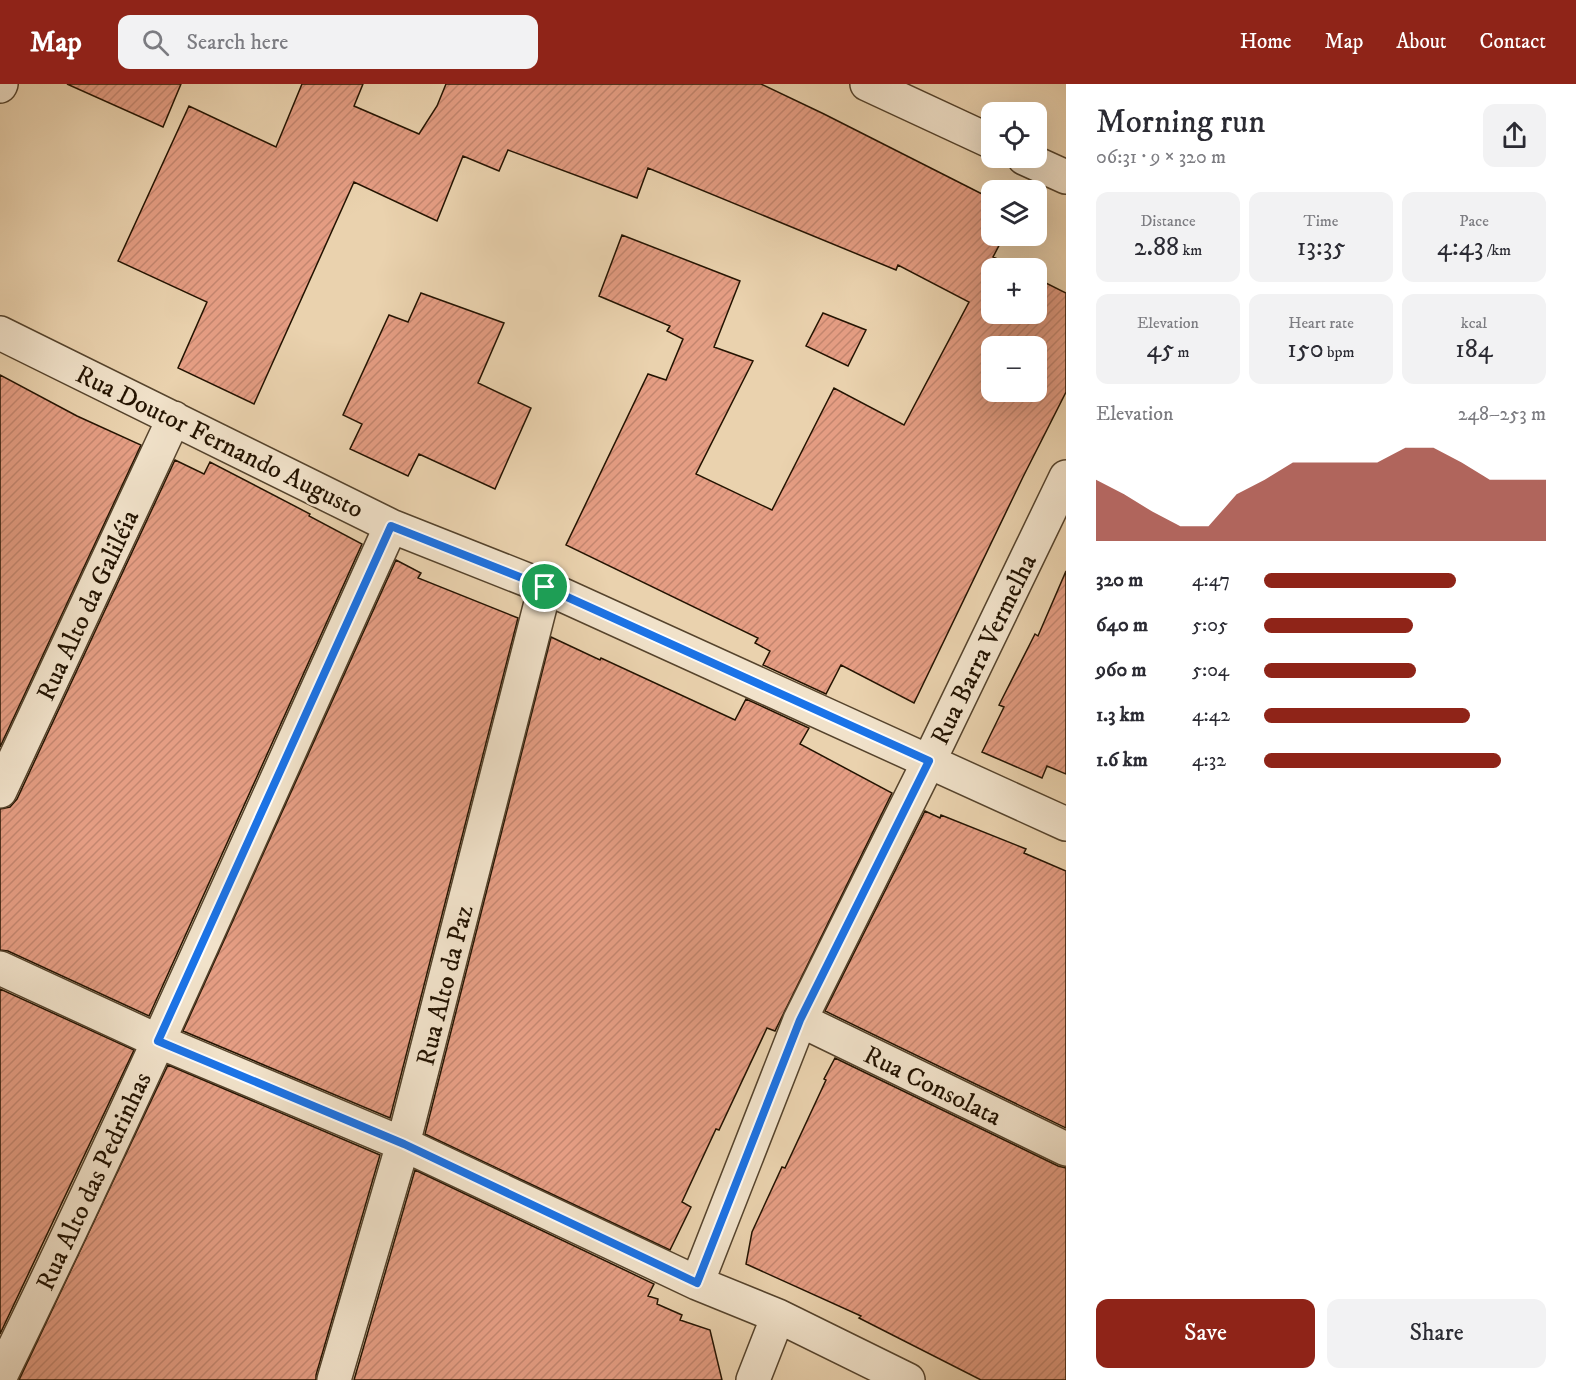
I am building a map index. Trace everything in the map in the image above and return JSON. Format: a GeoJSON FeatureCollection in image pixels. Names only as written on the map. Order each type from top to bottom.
{"type":"FeatureCollection","features":[{"type":"Feature","properties":{"kind":"street"},"geometry":{"type":"LineString","coordinates":[[867,84],[981,137]]}},
{"type":"Feature","properties":{"kind":"street"},"geometry":{"type":"LineString","coordinates":[[1046,168],[1066,177]]}},
{"type":"Feature","properties":{"kind":"street","name":"Rua Doutor Fernando Augusto"},"geometry":{"type":"LineString","coordinates":[[0,333],[391,526],[545,587],[1066,824]]}},
{"type":"Feature","properties":{"kind":"street","name":"Rua Alto da Galiléia"},"geometry":{"type":"LineString","coordinates":[[0,791],[174,418]]}},
{"type":"Feature","properties":{"kind":"street","name":"Rua Barra Vermelha"},"geometry":{"type":"LineString","coordinates":[[697,1283],[800,1020],[929,761],[1066,477]]}},
{"type":"Feature","properties":{"kind":"street","name":"Rua Alto das Pedrinhas"},"geometry":{"type":"LineString","coordinates":[[0,1377],[158,1041],[391,526]]}},
{"type":"Feature","properties":{"kind":"street","name":"Rua Alto da Paz"},"geometry":{"type":"LineString","coordinates":[[334,1380],[404,1144],[545,587]]}},
{"type":"Feature","properties":{"kind":"street"},"geometry":{"type":"LineString","coordinates":[[0,968],[158,1041],[404,1144],[697,1283],[778,1316],[908,1380]]}},
{"type":"Feature","properties":{"kind":"street","name":"Rua Consolata"},"geometry":{"type":"LineString","coordinates":[[800,1020],[1066,1149]]}},
{"type":"Feature","properties":{"kind":"street"},"geometry":{"type":"LineString","coordinates":[[753,1380],[778,1316]]}},
{"type":"Feature","properties":{"kind":"building"},"geometry":{"type":"Polygon","coordinates":[[[67,84],[181,84],[163,127],[67,84]]]}},
{"type":"Feature","properties":{"kind":"building"},"geometry":{"type":"Polygon","coordinates":[[[302,84],[363,84],[354,106],[419,134],[437,106],[446,84],[761,84],[981,193],[981,246],[999,246],[993,257],[995,258],[981,258],[981,324],[1047,324],[1047,284],[1066,293],[1066,392],[914,703],[841,665],[826,694],[763,665],[770,651],[755,643],[758,638],[566,545],[648,374],[666,380],[683,339],[667,331],[670,326],[599,296],[622,235],[740,281],[714,347],[753,361],[696,474],[772,510],[834,388],[904,425],[969,302],[898,265],[896,270],[648,168],[637,198],[508,150],[499,171],[463,156],[437,221],[354,182],[254,404],[178,368],[207,302],[118,261],[189,106],[276,147],[302,84]]]}},
{"type":"Feature","properties":{"kind":"building"},"geometry":{"type":"Polygon","coordinates":[[[421,293],[504,323],[478,383],[531,408],[495,489],[419,454],[408,476],[350,449],[362,424],[343,415],[389,315],[408,322],[421,293]]]}},
{"type":"Feature","properties":{"kind":"building"},"geometry":{"type":"Polygon","coordinates":[[[823,313],[866,330],[848,366],[806,346],[823,313]]]}},
{"type":"Feature","properties":{"kind":"building"},"geometry":{"type":"Polygon","coordinates":[[[0,375],[77,416],[141,445],[0,747],[0,375]]]}},
{"type":"Feature","properties":{"kind":"building"},"geometry":{"type":"Polygon","coordinates":[[[175,460],[204,474],[210,462],[362,544],[149,1016],[8,951],[0,950],[0,809],[10,807],[17,799],[175,460]]]}},
{"type":"Feature","properties":{"kind":"building"},"geometry":{"type":"Polygon","coordinates":[[[396,560],[421,573],[418,578],[518,618],[390,1118],[183,1031],[396,560]]]}},
{"type":"Feature","properties":{"kind":"building"},"geometry":{"type":"Polygon","coordinates":[[[1066,571],[1066,774],[1047,766],[1042,778],[982,752],[1004,707],[999,705],[1035,634],[1038,636],[1066,571]]]}},
{"type":"Feature","properties":{"kind":"building"},"geometry":{"type":"Polygon","coordinates":[[[551,637],[735,720],[746,699],[809,728],[800,744],[892,793],[775,1031],[767,1028],[719,1130],[716,1129],[682,1202],[691,1207],[670,1250],[425,1134],[551,637]]]}},
{"type":"Feature","properties":{"kind":"building"},"geometry":{"type":"Polygon","coordinates":[[[925,811],[940,818],[941,815],[1026,849],[1024,853],[1066,871],[1066,1128],[825,1011],[925,811]]]}},
{"type":"Feature","properties":{"kind":"building"},"geometry":{"type":"Polygon","coordinates":[[[0,989],[134,1050],[0,1334],[0,989]]]}},
{"type":"Feature","properties":{"kind":"building"},"geometry":{"type":"Polygon","coordinates":[[[835,1058],[1066,1168],[1066,1380],[981,1380],[859,1318],[861,1316],[746,1264],[752,1232],[782,1167],[785,1168],[835,1058]]]}},
{"type":"Feature","properties":{"kind":"building"},"geometry":{"type":"Polygon","coordinates":[[[168,1065],[380,1155],[316,1380],[19,1380],[168,1065]]]}},
{"type":"Feature","properties":{"kind":"building"},"geometry":{"type":"Polygon","coordinates":[[[415,1170],[654,1284],[648,1296],[658,1299],[657,1304],[682,1315],[680,1320],[710,1330],[722,1380],[354,1380],[415,1170]]]}},
{"type":"Feature","properties":{"kind":"route"},"geometry":{"type":"LineString","coordinates":[[391,526],[545,587],[929,761],[800,1020],[697,1283],[404,1144],[158,1041],[391,526]]}}]}
